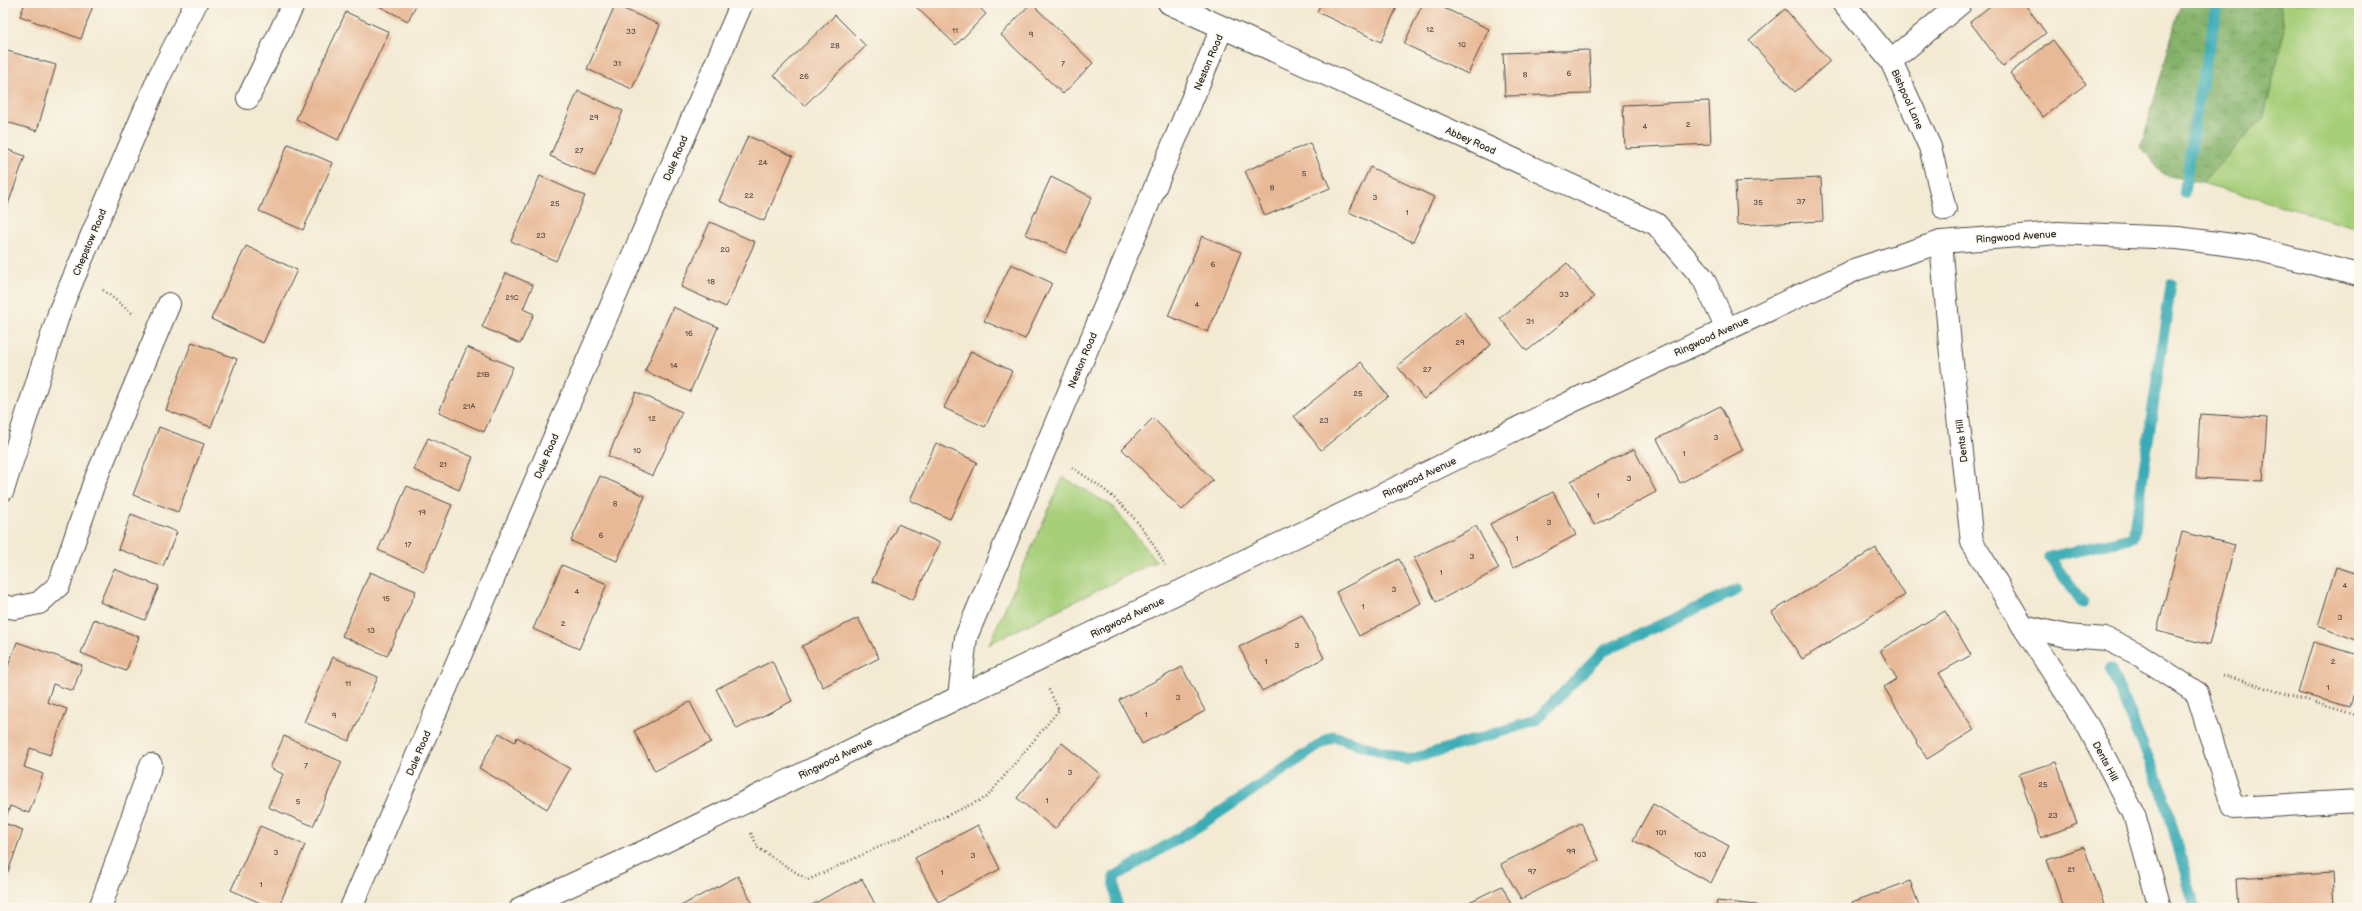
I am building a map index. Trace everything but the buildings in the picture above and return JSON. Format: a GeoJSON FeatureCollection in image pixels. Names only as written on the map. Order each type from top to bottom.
{"type":"FeatureCollection","features":[{"type":"Feature","properties":{"kind":"street","name":"Chepstow Road"},"geometry":{"type":"LineString","coordinates":[[3,490],[60,310],[159,77],[196,3]]}},
{"type":"Feature","properties":{"kind":"street"},"geometry":{"type":"LineString","coordinates":[[248,98],[294,3]]}},
{"type":"Feature","properties":{"kind":"street","name":"Dale Road"},"geometry":{"type":"LineString","coordinates":[[351,908],[742,3]]}},
{"type":"Feature","properties":{"kind":"street","name":"Abbey Road"},"geometry":{"type":"LineString","coordinates":[[1168,3],[1656,224],[1703,278],[1727,329]]}},
{"type":"Feature","properties":{"kind":"street","name":"Bishpool Lane"},"geometry":{"type":"LineString","coordinates":[[1843,3],[1891,61],[1930,147],[1945,209]]}},
{"type":"Feature","properties":{"kind":"street"},"geometry":{"type":"LineString","coordinates":[[1891,61],[1961,3]]}},
{"type":"Feature","properties":{"kind":"street","name":"Neston Road"},"geometry":{"type":"LineString","coordinates":[[959,697],[966,638],[1222,28]]}},
{"type":"Feature","properties":{"kind":"street","name":"Ringwood Avenue"},"geometry":{"type":"LineString","coordinates":[[521,908],[738,806],[959,697],[1727,329],[1857,269],[1941,242],[2058,233],[2178,238],[2248,247],[2359,275]]}},
{"type":"Feature","properties":{"kind":"street","name":"Dents Hill"},"geometry":{"type":"LineString","coordinates":[[1941,242],[1950,344],[1972,542],[2023,626],[2089,728],[2134,814],[2160,908]]}},
{"type":"Feature","properties":{"kind":"street"},"geometry":{"type":"LineString","coordinates":[[3,606],[15,608],[39,603],[59,585],[94,483],[169,304]]}},
{"type":"Feature","properties":{"kind":"street"},"geometry":{"type":"LineString","coordinates":[[2023,626],[2067,636],[2107,639],[2138,654],[2197,693],[2233,808],[2359,801]]}},
{"type":"Feature","properties":{"kind":"street"},"geometry":{"type":"LineString","coordinates":[[100,908],[151,765]]}},
{"type":"Feature","properties":{"kind":"path"},"geometry":{"type":"LineString","coordinates":[[77,270],[157,332]]}},
{"type":"Feature","properties":{"kind":"path"},"geometry":{"type":"LineString","coordinates":[[1041,458],[1069,466],[1101,485],[1131,513],[1154,546],[1179,592]]}},
{"type":"Feature","properties":{"kind":"path"},"geometry":{"type":"LineString","coordinates":[[738,806],[758,848],[808,880],[987,797],[1059,710],[1035,661]]}},
{"type":"Feature","properties":{"kind":"path"},"geometry":{"type":"LineString","coordinates":[[2218,674],[2255,683],[2359,716]]}},
{"type":"Feature","properties":{"kind":"green space"},"geometry":{"type":"Polygon","coordinates":[[[2181,3],[2281,3],[2284,32],[2264,116],[2202,183],[2165,175],[2141,147],[2181,3]]]}},
{"type":"Feature","properties":{"kind":"green space"},"geometry":{"type":"Polygon","coordinates":[[[2281,3],[2359,3],[2359,228],[2202,183],[2264,116],[2284,32],[2281,3]]]}},
{"type":"Feature","properties":{"kind":"green space"},"geometry":{"type":"Polygon","coordinates":[[[1063,477],[1112,506],[1156,561],[989,644],[1063,477]]]}},
{"type":"Feature","properties":{"kind":"waterway"},"geometry":{"type":"LineString","coordinates":[[2184,193],[2199,95],[2218,3]]}},
{"type":"Feature","properties":{"kind":"waterway"},"geometry":{"type":"LineString","coordinates":[[2083,603],[2049,557],[2134,537],[2171,284]]}},
{"type":"Feature","properties":{"kind":"waterway"},"geometry":{"type":"LineString","coordinates":[[1117,908],[1114,877],[1204,823],[1333,736],[1409,760],[1535,721],[1605,650],[1737,590]]}},
{"type":"Feature","properties":{"kind":"waterway"},"geometry":{"type":"LineString","coordinates":[[2110,668],[2163,792],[2195,908]]}}]}
